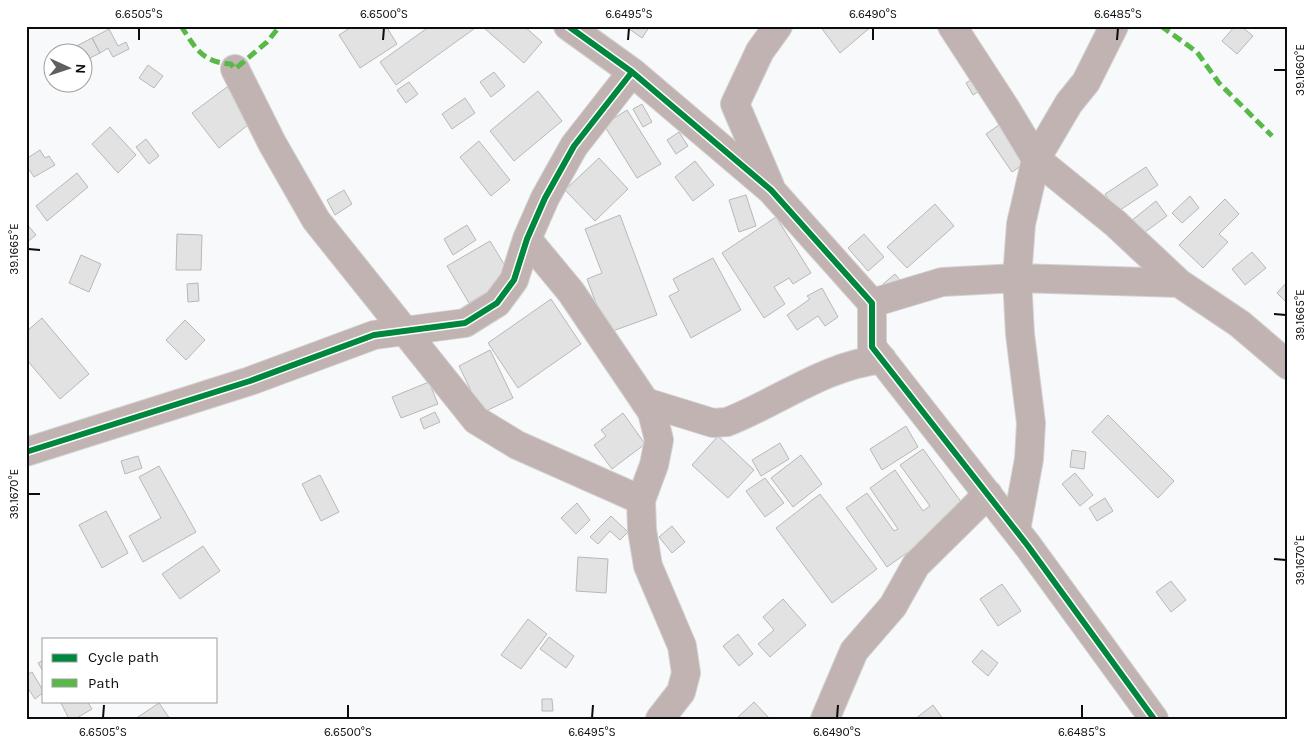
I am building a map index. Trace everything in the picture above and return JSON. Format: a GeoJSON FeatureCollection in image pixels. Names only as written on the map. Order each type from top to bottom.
{"type":"FeatureCollection","features":[{"type":"Feature","properties":{"kind":"street"},"geometry":{"type":"LineString","coordinates":[[568,26],[632,72],[771,190],[872,303],[872,347],[1016,530],[1154,719]]}},
{"type":"Feature","properties":{"kind":"street"},"geometry":{"type":"LineString","coordinates":[[771,190],[735,104],[760,51],[778,26]]}},
{"type":"Feature","properties":{"kind":"street"},"geometry":{"type":"LineString","coordinates":[[952,26],[1036,159],[1115,223],[1179,283],[1240,324],[1288,365]]}},
{"type":"Feature","properties":{"kind":"street"},"geometry":{"type":"LineString","coordinates":[[1016,530],[1029,459],[1031,424],[1020,334],[1017,278],[1022,224],[1036,159],[1070,102],[1086,82],[1114,26]]}},
{"type":"Feature","properties":{"kind":"street"},"geometry":{"type":"LineString","coordinates":[[235,69],[272,143],[316,220],[476,420],[517,446],[641,500]]}},
{"type":"Feature","properties":{"kind":"street"},"geometry":{"type":"LineString","coordinates":[[26,452],[250,381],[347,343],[374,335],[465,323],[497,303],[514,280],[528,238],[545,198],[574,146],[632,72]]}},
{"type":"Feature","properties":{"kind":"street"},"geometry":{"type":"LineString","coordinates":[[528,238],[571,292],[652,412],[659,440],[654,465],[641,500],[642,530],[648,566],[682,646],[686,672],[681,692],[660,719]]}},
{"type":"Feature","properties":{"kind":"street"},"geometry":{"type":"LineString","coordinates":[[872,303],[942,282],[1017,278],[1179,283]]}},
{"type":"Feature","properties":{"kind":"street"},"geometry":{"type":"LineString","coordinates":[[645,402],[712,423],[727,422],[824,374],[868,361],[882,359]]}},
{"type":"Feature","properties":{"kind":"street"},"geometry":{"type":"LineString","coordinates":[[825,719],[854,651],[893,606],[916,565],[988,494]]}},
{"type":"Feature","properties":{"kind":"building"},"geometry":{"type":"Polygon","coordinates":[[[353,26],[386,26],[397,44],[360,68],[339,35],[353,26]]]}},
{"type":"Feature","properties":{"kind":"building"},"geometry":{"type":"Polygon","coordinates":[[[430,26],[478,26],[396,85],[380,62],[430,26]]]}},
{"type":"Feature","properties":{"kind":"building"},"geometry":{"type":"Polygon","coordinates":[[[524,26],[542,42],[524,63],[483,27],[524,26]]]}},
{"type":"Feature","properties":{"kind":"building"},"geometry":{"type":"Polygon","coordinates":[[[625,26],[650,26],[642,38],[625,26]]]}},
{"type":"Feature","properties":{"kind":"building"},"geometry":{"type":"Polygon","coordinates":[[[820,26],[872,26],[840,53],[820,26]]]}},
{"type":"Feature","properties":{"kind":"building"},"geometry":{"type":"Polygon","coordinates":[[[1235,26],[1241,26],[1253,36],[1237,54],[1222,41],[1235,26]]]}},
{"type":"Feature","properties":{"kind":"building"},"geometry":{"type":"Polygon","coordinates":[[[109,29],[118,46],[126,42],[129,49],[113,57],[108,48],[100,53],[92,38],[109,29]]]}},
{"type":"Feature","properties":{"kind":"building"},"geometry":{"type":"Polygon","coordinates":[[[92,38],[100,53],[92,57],[92,42],[84,42],[92,38]]]}},
{"type":"Feature","properties":{"kind":"building"},"geometry":{"type":"Polygon","coordinates":[[[148,65],[163,76],[154,88],[139,78],[148,65]]]}},
{"type":"Feature","properties":{"kind":"building"},"geometry":{"type":"Polygon","coordinates":[[[494,72],[505,86],[491,97],[480,82],[494,72]]]}},
{"type":"Feature","properties":{"kind":"building"},"geometry":{"type":"Polygon","coordinates":[[[974,78],[981,90],[973,95],[966,83],[974,78]]]}},
{"type":"Feature","properties":{"kind":"building"},"geometry":{"type":"Polygon","coordinates":[[[409,82],[418,94],[406,103],[397,90],[409,82]]]}},
{"type":"Feature","properties":{"kind":"building"},"geometry":{"type":"Polygon","coordinates":[[[227,87],[253,121],[219,148],[192,113],[227,87]]]}},
{"type":"Feature","properties":{"kind":"building"},"geometry":{"type":"Polygon","coordinates":[[[538,91],[562,121],[514,161],[490,131],[538,91]]]}},
{"type":"Feature","properties":{"kind":"building"},"geometry":{"type":"Polygon","coordinates":[[[465,98],[475,113],[452,129],[442,114],[465,98]]]}},
{"type":"Feature","properties":{"kind":"building"},"geometry":{"type":"Polygon","coordinates":[[[642,104],[652,122],[643,127],[633,109],[642,104]]]}},
{"type":"Feature","properties":{"kind":"building"},"geometry":{"type":"Polygon","coordinates":[[[627,110],[661,164],[637,178],[604,125],[627,110]]]}},
{"type":"Feature","properties":{"kind":"building"},"geometry":{"type":"Polygon","coordinates":[[[1002,123],[1028,161],[1012,172],[986,134],[1002,123]]]}},
{"type":"Feature","properties":{"kind":"building"},"geometry":{"type":"Polygon","coordinates":[[[110,127],[136,155],[118,173],[92,144],[110,127]]]}},
{"type":"Feature","properties":{"kind":"building"},"geometry":{"type":"Polygon","coordinates":[[[679,132],[688,146],[676,154],[667,140],[679,132]]]}},
{"type":"Feature","properties":{"kind":"building"},"geometry":{"type":"Polygon","coordinates":[[[146,139],[159,156],[149,164],[136,147],[146,139]]]}},
{"type":"Feature","properties":{"kind":"building"},"geometry":{"type":"Polygon","coordinates":[[[479,141],[510,180],[491,196],[460,157],[479,141]]]}},
{"type":"Feature","properties":{"kind":"building"},"geometry":{"type":"Polygon","coordinates":[[[40,150],[45,158],[49,156],[55,165],[34,177],[26,165],[26,159],[40,150]]]}},
{"type":"Feature","properties":{"kind":"building"},"geometry":{"type":"Polygon","coordinates":[[[599,158],[628,189],[595,221],[565,190],[599,158]]]}},
{"type":"Feature","properties":{"kind":"building"},"geometry":{"type":"Polygon","coordinates":[[[695,161],[714,185],[693,201],[675,177],[695,161]]]}},
{"type":"Feature","properties":{"kind":"building"},"geometry":{"type":"Polygon","coordinates":[[[1146,167],[1158,185],[1117,212],[1105,194],[1146,167]]]}},
{"type":"Feature","properties":{"kind":"building"},"geometry":{"type":"Polygon","coordinates":[[[77,173],[88,187],[47,221],[36,206],[77,173]]]}},
{"type":"Feature","properties":{"kind":"building"},"geometry":{"type":"Polygon","coordinates":[[[344,190],[352,204],[335,215],[327,200],[344,190]]]}},
{"type":"Feature","properties":{"kind":"building"},"geometry":{"type":"Polygon","coordinates":[[[746,195],[756,226],[739,232],[729,200],[746,195]]]}},
{"type":"Feature","properties":{"kind":"building"},"geometry":{"type":"Polygon","coordinates":[[[1190,196],[1199,208],[1182,223],[1172,213],[1190,196]]]}},
{"type":"Feature","properties":{"kind":"building"},"geometry":{"type":"Polygon","coordinates":[[[1225,199],[1239,214],[1219,234],[1228,242],[1203,268],[1179,245],[1225,199]]]}},
{"type":"Feature","properties":{"kind":"building"},"geometry":{"type":"Polygon","coordinates":[[[1156,201],[1167,216],[1141,235],[1131,221],[1156,201]]]}},
{"type":"Feature","properties":{"kind":"building"},"geometry":{"type":"Polygon","coordinates":[[[935,204],[954,226],[907,268],[887,247],[935,204]]]}},
{"type":"Feature","properties":{"kind":"building"},"geometry":{"type":"Polygon","coordinates":[[[620,215],[657,315],[607,333],[587,279],[602,273],[585,229],[620,215]]]}},
{"type":"Feature","properties":{"kind":"building"},"geometry":{"type":"Polygon","coordinates":[[[776,217],[811,273],[793,284],[789,278],[774,287],[785,304],[764,318],[722,253],[776,217]]]}},
{"type":"Feature","properties":{"kind":"building"},"geometry":{"type":"Polygon","coordinates":[[[26,223],[36,235],[26,243],[26,223]]]}},
{"type":"Feature","properties":{"kind":"building"},"geometry":{"type":"Polygon","coordinates":[[[467,225],[476,240],[453,255],[444,239],[467,225]]]}},
{"type":"Feature","properties":{"kind":"building"},"geometry":{"type":"Polygon","coordinates":[[[177,234],[202,235],[201,270],[176,270],[177,234]]]}},
{"type":"Feature","properties":{"kind":"building"},"geometry":{"type":"Polygon","coordinates":[[[864,234],[884,257],[868,271],[848,248],[864,234]]]}},
{"type":"Feature","properties":{"kind":"building"},"geometry":{"type":"Polygon","coordinates":[[[490,241],[512,277],[469,303],[447,266],[490,241]]]}},
{"type":"Feature","properties":{"kind":"building"},"geometry":{"type":"Polygon","coordinates":[[[1252,252],[1266,268],[1245,285],[1232,269],[1252,252]]]}},
{"type":"Feature","properties":{"kind":"building"},"geometry":{"type":"Polygon","coordinates":[[[81,255],[101,264],[89,292],[69,283],[81,255]]]}},
{"type":"Feature","properties":{"kind":"building"},"geometry":{"type":"Polygon","coordinates":[[[713,258],[741,310],[691,338],[669,296],[679,291],[673,279],[713,258]]]}},
{"type":"Feature","properties":{"kind":"building"},"geometry":{"type":"Polygon","coordinates":[[[895,274],[900,280],[888,290],[883,284],[895,274]]]}},
{"type":"Feature","properties":{"kind":"building"},"geometry":{"type":"Polygon","coordinates":[[[1288,282],[1287,303],[1277,293],[1288,282]]]}},
{"type":"Feature","properties":{"kind":"building"},"geometry":{"type":"Polygon","coordinates":[[[198,283],[199,301],[188,302],[187,284],[198,283]]]}},
{"type":"Feature","properties":{"kind":"building"},"geometry":{"type":"Polygon","coordinates":[[[822,288],[838,317],[825,326],[818,316],[797,330],[787,315],[810,299],[807,296],[822,288]]]}},
{"type":"Feature","properties":{"kind":"building"},"geometry":{"type":"Polygon","coordinates":[[[551,299],[581,344],[518,388],[488,343],[551,299]]]}},
{"type":"Feature","properties":{"kind":"building"},"geometry":{"type":"Polygon","coordinates":[[[42,318],[89,374],[60,399],[26,359],[26,332],[42,318]]]}},
{"type":"Feature","properties":{"kind":"building"},"geometry":{"type":"Polygon","coordinates":[[[185,320],[205,340],[186,360],[166,340],[185,320]]]}},
{"type":"Feature","properties":{"kind":"building"},"geometry":{"type":"Polygon","coordinates":[[[490,350],[513,398],[482,413],[459,366],[490,350]]]}},
{"type":"Feature","properties":{"kind":"building"},"geometry":{"type":"Polygon","coordinates":[[[429,382],[438,404],[401,418],[392,397],[429,382]]]}},
{"type":"Feature","properties":{"kind":"building"},"geometry":{"type":"Polygon","coordinates":[[[435,412],[440,422],[424,429],[420,419],[435,412]]]}},
{"type":"Feature","properties":{"kind":"building"},"geometry":{"type":"Polygon","coordinates":[[[623,413],[645,444],[612,469],[594,445],[606,436],[601,430],[623,413]]]}},
{"type":"Feature","properties":{"kind":"building"},"geometry":{"type":"Polygon","coordinates":[[[1108,415],[1174,481],[1158,498],[1092,432],[1108,415]]]}},
{"type":"Feature","properties":{"kind":"building"},"geometry":{"type":"Polygon","coordinates":[[[906,426],[918,447],[882,470],[870,449],[906,426]]]}},
{"type":"Feature","properties":{"kind":"building"},"geometry":{"type":"Polygon","coordinates":[[[718,436],[754,470],[728,498],[692,465],[718,436]]]}},
{"type":"Feature","properties":{"kind":"building"},"geometry":{"type":"Polygon","coordinates":[[[780,443],[789,459],[761,476],[752,460],[780,443]]]}},
{"type":"Feature","properties":{"kind":"building"},"geometry":{"type":"Polygon","coordinates":[[[923,449],[967,510],[887,567],[846,508],[867,493],[894,531],[898,529],[870,488],[895,470],[923,511],[930,506],[900,465],[923,449]]]}},
{"type":"Feature","properties":{"kind":"building"},"geometry":{"type":"Polygon","coordinates":[[[1072,450],[1086,452],[1084,469],[1070,467],[1072,450]]]}},
{"type":"Feature","properties":{"kind":"building"},"geometry":{"type":"Polygon","coordinates":[[[801,455],[822,484],[793,507],[771,478],[801,455]]]}},
{"type":"Feature","properties":{"kind":"building"},"geometry":{"type":"Polygon","coordinates":[[[138,456],[142,468],[125,474],[121,461],[138,456]]]}},
{"type":"Feature","properties":{"kind":"building"},"geometry":{"type":"Polygon","coordinates":[[[159,466],[196,532],[143,562],[129,536],[161,518],[139,477],[159,466]]]}},
{"type":"Feature","properties":{"kind":"building"},"geometry":{"type":"Polygon","coordinates":[[[1075,473],[1093,495],[1080,506],[1062,484],[1075,473]]]}},
{"type":"Feature","properties":{"kind":"building"},"geometry":{"type":"Polygon","coordinates":[[[320,475],[339,512],[321,521],[302,484],[320,475]]]}},
{"type":"Feature","properties":{"kind":"building"},"geometry":{"type":"Polygon","coordinates":[[[765,478],[784,503],[765,517],[746,491],[765,478]]]}},
{"type":"Feature","properties":{"kind":"building"},"geometry":{"type":"Polygon","coordinates":[[[820,494],[877,569],[832,603],[776,528],[820,494]]]}},
{"type":"Feature","properties":{"kind":"building"},"geometry":{"type":"Polygon","coordinates":[[[1105,498],[1113,511],[1097,521],[1089,508],[1105,498]]]}},
{"type":"Feature","properties":{"kind":"building"},"geometry":{"type":"Polygon","coordinates":[[[577,503],[590,520],[576,534],[561,518],[577,503]]]}},
{"type":"Feature","properties":{"kind":"building"},"geometry":{"type":"Polygon","coordinates":[[[106,511],[128,553],[102,568],[79,525],[106,511]]]}},
{"type":"Feature","properties":{"kind":"building"},"geometry":{"type":"Polygon","coordinates":[[[611,516],[628,532],[620,540],[610,531],[598,544],[590,537],[611,516]]]}},
{"type":"Feature","properties":{"kind":"building"},"geometry":{"type":"Polygon","coordinates":[[[672,526],[685,542],[672,553],[659,537],[672,526]]]}},
{"type":"Feature","properties":{"kind":"building"},"geometry":{"type":"Polygon","coordinates":[[[203,546],[220,571],[180,599],[162,574],[203,546]]]}},
{"type":"Feature","properties":{"kind":"building"},"geometry":{"type":"Polygon","coordinates":[[[578,557],[608,559],[606,593],[576,591],[578,557]]]}},
{"type":"Feature","properties":{"kind":"building"},"geometry":{"type":"Polygon","coordinates":[[[1171,581],[1186,600],[1171,612],[1156,592],[1171,581]]]}},
{"type":"Feature","properties":{"kind":"building"},"geometry":{"type":"Polygon","coordinates":[[[1002,584],[1021,611],[998,626],[980,599],[1002,584]]]}},
{"type":"Feature","properties":{"kind":"building"},"geometry":{"type":"Polygon","coordinates":[[[783,599],[806,625],[770,657],[758,644],[774,630],[763,617],[783,599]]]}},
{"type":"Feature","properties":{"kind":"building"},"geometry":{"type":"Polygon","coordinates":[[[528,619],[547,634],[521,669],[501,655],[528,619]]]}},
{"type":"Feature","properties":{"kind":"building"},"geometry":{"type":"Polygon","coordinates":[[[738,634],[753,654],[739,666],[723,646],[738,634]]]}},
{"type":"Feature","properties":{"kind":"building"},"geometry":{"type":"Polygon","coordinates":[[[549,637],[574,656],[566,668],[540,649],[549,637]]]}},
{"type":"Feature","properties":{"kind":"building"},"geometry":{"type":"Polygon","coordinates":[[[982,650],[998,663],[988,676],[972,662],[982,650]]]}},
{"type":"Feature","properties":{"kind":"building"},"geometry":{"type":"Polygon","coordinates":[[[42,661],[42,670],[38,663],[42,661]]]}},
{"type":"Feature","properties":{"kind":"building"},"geometry":{"type":"Polygon","coordinates":[[[32,672],[42,689],[42,694],[35,699],[26,685],[26,675],[32,672]]]}},
{"type":"Feature","properties":{"kind":"building"},"geometry":{"type":"Polygon","coordinates":[[[542,699],[552,699],[553,711],[542,711],[542,699]]]}},
{"type":"Feature","properties":{"kind":"building"},"geometry":{"type":"Polygon","coordinates":[[[60,702],[88,702],[92,709],[75,719],[69,719],[60,702]]]}},
{"type":"Feature","properties":{"kind":"building"},"geometry":{"type":"Polygon","coordinates":[[[754,702],[770,719],[736,719],[754,702]]]}},
{"type":"Feature","properties":{"kind":"building"},"geometry":{"type":"Polygon","coordinates":[[[159,703],[170,719],[135,719],[159,703]]]}},
{"type":"Feature","properties":{"kind":"building"},"geometry":{"type":"Polygon","coordinates":[[[933,705],[943,719],[915,719],[933,705]]]}},
{"type":"Feature","properties":{"kind":"marked path"},"geometry":{"type":"LineString","coordinates":[[181,26],[196,48],[206,57],[221,63],[231,64],[235,69],[267,42],[280,26]]}},
{"type":"Feature","properties":{"kind":"marked path"},"geometry":{"type":"LineString","coordinates":[[1161,26],[1197,52],[1219,83],[1272,136]]}},
{"type":"Feature","properties":{"kind":"cycle path"},"geometry":{"type":"LineString","coordinates":[[568,26],[632,72],[771,190],[872,303],[872,347],[1028,546],[1154,719]]}},
{"type":"Feature","properties":{"kind":"cycle path"},"geometry":{"type":"LineString","coordinates":[[26,452],[250,381],[374,335],[465,323],[497,303],[514,280],[527,239],[545,198],[574,146],[632,72]]}}]}
